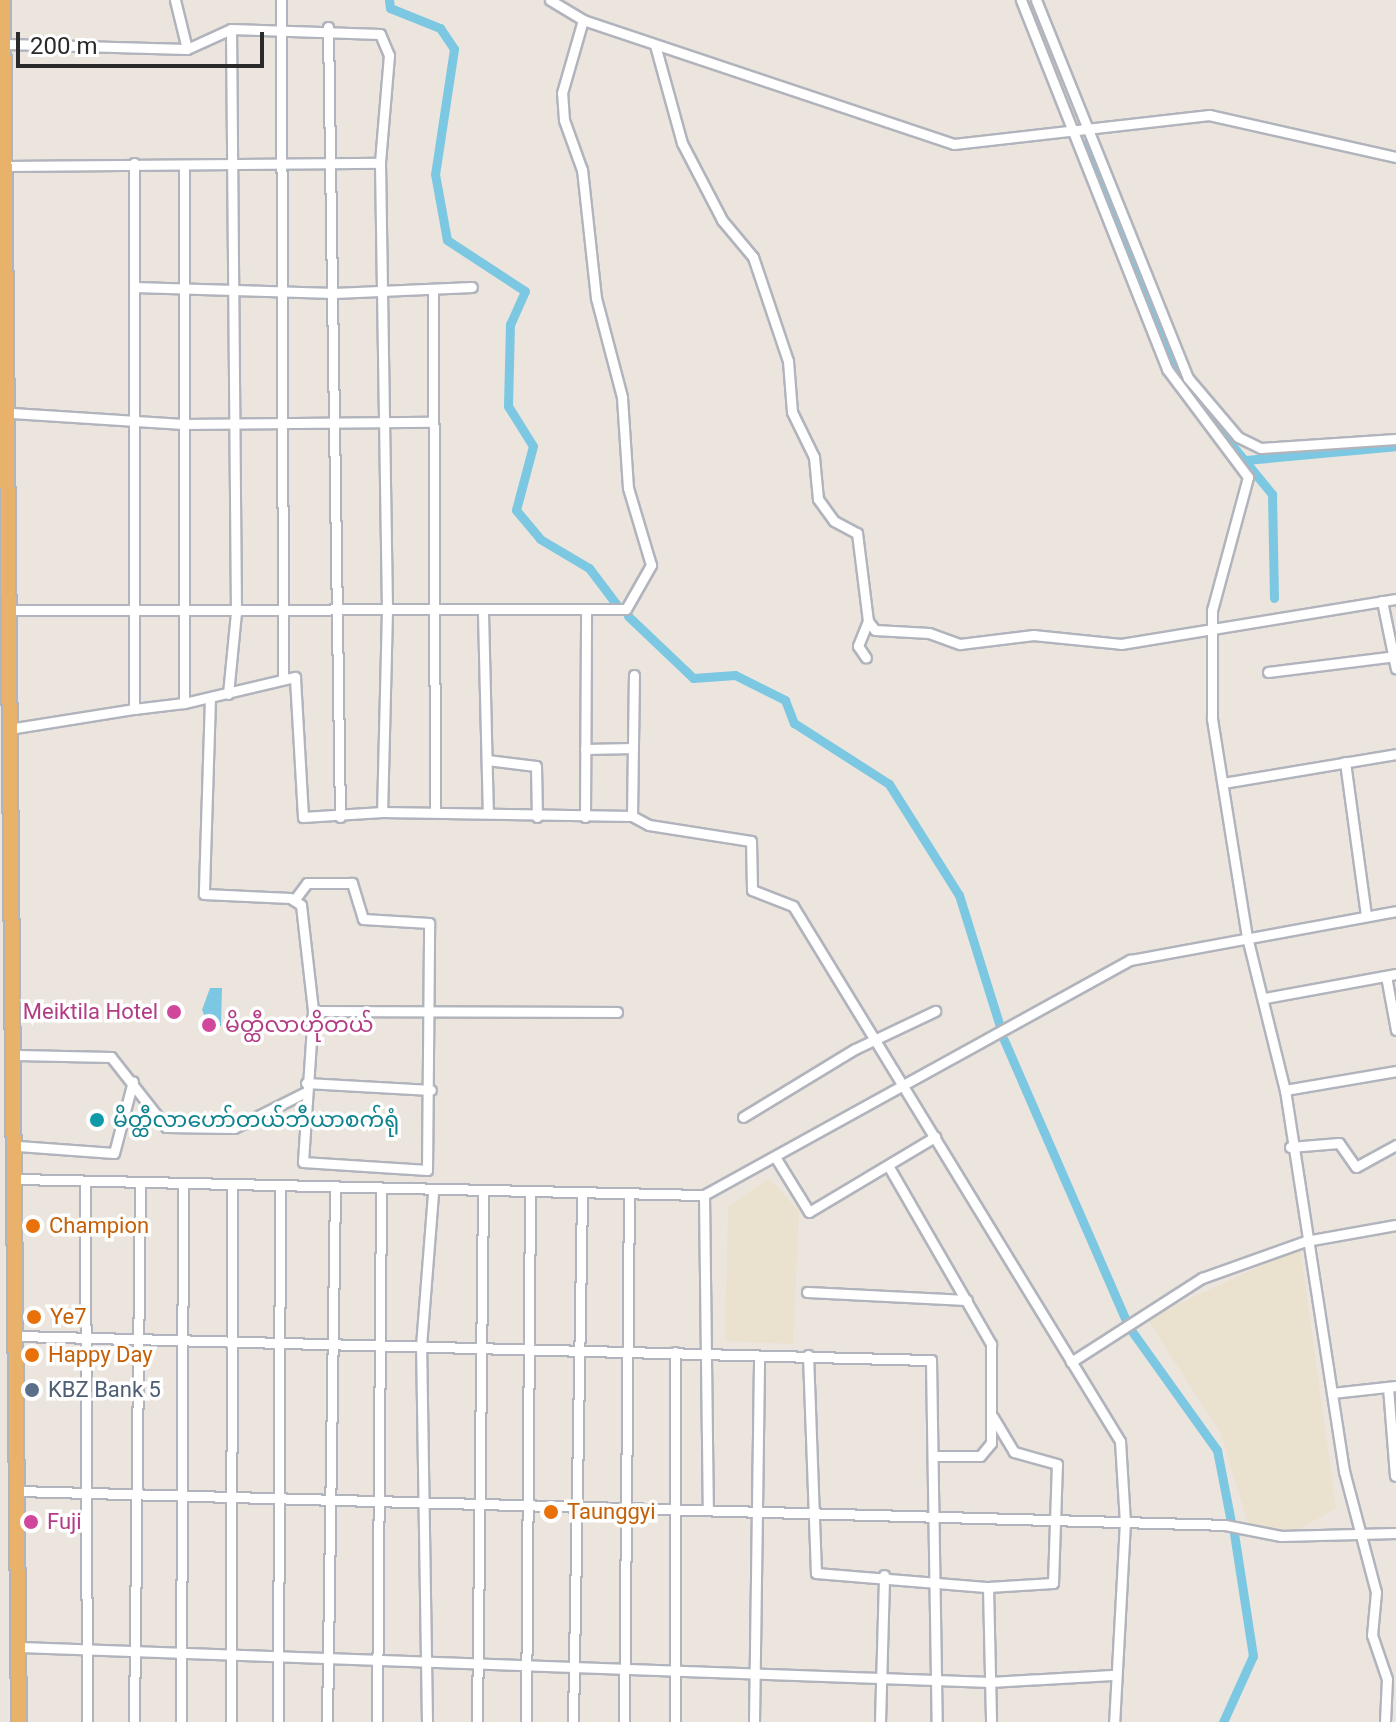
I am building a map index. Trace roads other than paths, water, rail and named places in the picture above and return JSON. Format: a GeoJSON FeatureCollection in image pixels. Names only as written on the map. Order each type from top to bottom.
{"type":"FeatureCollection","features":[{"type":"Feature","properties":{"kind":"highway"},"geometry":{"type":"LineString","coordinates":[[3,0],[7,44],[9,166],[5,219],[12,413],[14,610],[19,1722]]}},
{"type":"Feature","properties":{"kind":"street"},"geometry":{"type":"LineString","coordinates":[[175,0],[187,49]]}},
{"type":"Feature","properties":{"kind":"street"},"geometry":{"type":"LineString","coordinates":[[281,0],[284,165],[283,678]]}},
{"type":"Feature","properties":{"kind":"street"},"geometry":{"type":"LineString","coordinates":[[550,0],[583,20],[954,144],[1072,133],[1209,115],[1396,157]]}},
{"type":"Feature","properties":{"kind":"street"},"geometry":{"type":"LineString","coordinates":[[1021,0],[1167,369],[1248,477],[1210,629],[1223,783],[1247,937],[1265,998],[1285,1090],[1290,1147],[1358,1533],[1376,1592],[1372,1635],[1387,1679],[1391,1705],[1385,1722]]}},
{"type":"Feature","properties":{"kind":"street"},"geometry":{"type":"LineString","coordinates":[[1036,0],[1188,378],[1238,437],[1261,448],[1396,439]]}},
{"type":"Feature","properties":{"kind":"street"},"geometry":{"type":"LineString","coordinates":[[14,610],[236,613],[387,610],[586,614],[626,609],[651,565],[628,488],[622,397],[596,298],[582,170],[564,120],[562,93],[583,20]]}},
{"type":"Feature","properties":{"kind":"street"},"geometry":{"type":"LineString","coordinates":[[7,44],[187,49],[231,29],[328,27],[380,34],[389,55],[380,163],[387,610],[382,812]]}},
{"type":"Feature","properties":{"kind":"street"},"geometry":{"type":"LineString","coordinates":[[328,27],[328,164],[337,420],[331,610],[340,817]]}},
{"type":"Feature","properties":{"kind":"street"},"geometry":{"type":"LineString","coordinates":[[228,694],[236,613],[237,293],[231,29]]}},
{"type":"Feature","properties":{"kind":"street"},"geometry":{"type":"LineString","coordinates":[[655,45],[682,143],[722,220],[753,257],[788,361],[792,412],[814,457],[818,499],[834,521],[857,533],[868,621],[858,646],[866,658]]}},
{"type":"Feature","properties":{"kind":"street"},"geometry":{"type":"LineString","coordinates":[[9,166],[134,163],[184,170],[380,163]]}},
{"type":"Feature","properties":{"kind":"street"},"geometry":{"type":"LineString","coordinates":[[134,163],[134,420],[129,612],[134,709]]}},
{"type":"Feature","properties":{"kind":"street"},"geometry":{"type":"LineString","coordinates":[[184,170],[181,611],[184,703]]}},
{"type":"Feature","properties":{"kind":"street"},"geometry":{"type":"LineString","coordinates":[[134,287],[237,293],[381,293],[472,287]]}},
{"type":"Feature","properties":{"kind":"street"},"geometry":{"type":"LineString","coordinates":[[433,290],[435,808]]}},
{"type":"Feature","properties":{"kind":"street"},"geometry":{"type":"LineString","coordinates":[[12,413],[183,424],[382,419],[433,422]]}},
{"type":"Feature","properties":{"kind":"street"},"geometry":{"type":"LineString","coordinates":[[868,621],[875,630],[929,633],[960,644],[1033,635],[1121,644],[1396,599]]}},
{"type":"Feature","properties":{"kind":"street"},"geometry":{"type":"LineString","coordinates":[[1382,601],[1396,669]]}},
{"type":"Feature","properties":{"kind":"street"},"geometry":{"type":"LineString","coordinates":[[483,613],[488,813]]}},
{"type":"Feature","properties":{"kind":"street"},"geometry":{"type":"LineString","coordinates":[[585,817],[586,614]]}},
{"type":"Feature","properties":{"kind":"street"},"geometry":{"type":"LineString","coordinates":[[1268,672],[1395,657]]}},
{"type":"Feature","properties":{"kind":"street"},"geometry":{"type":"LineString","coordinates":[[632,816],[634,675]]}},
{"type":"Feature","properties":{"kind":"street"},"geometry":{"type":"LineString","coordinates":[[15,728],[184,703],[283,678],[300,682],[303,817],[340,817],[435,808],[537,817],[632,816],[751,841],[752,890],[793,906],[1120,1441],[1125,1522],[1112,1675],[1114,1722]]}},
{"type":"Feature","properties":{"kind":"street"},"geometry":{"type":"LineString","coordinates":[[210,698],[204,894],[295,899]]}},
{"type":"Feature","properties":{"kind":"street"},"geometry":{"type":"LineString","coordinates":[[585,749],[633,748]]}},
{"type":"Feature","properties":{"kind":"street"},"geometry":{"type":"LineString","coordinates":[[1223,783],[1396,754]]}},
{"type":"Feature","properties":{"kind":"street"},"geometry":{"type":"LineString","coordinates":[[487,760],[536,766],[537,817]]}},
{"type":"Feature","properties":{"kind":"street"},"geometry":{"type":"LineString","coordinates":[[1345,762],[1366,916]]}},
{"type":"Feature","properties":{"kind":"street"},"geometry":{"type":"LineString","coordinates":[[307,883],[352,883],[363,919],[426,920],[432,1012],[427,1170],[305,1165],[305,1088],[313,1011],[295,899],[307,883]]}},
{"type":"Feature","properties":{"kind":"street"},"geometry":{"type":"LineString","coordinates":[[18,1179],[183,1188],[704,1195],[777,1160],[905,1090],[1130,960],[1396,911]]}},
{"type":"Feature","properties":{"kind":"street"},"geometry":{"type":"LineString","coordinates":[[1265,998],[1391,975],[1396,1030]]}},
{"type":"Feature","properties":{"kind":"street"},"geometry":{"type":"LineString","coordinates":[[313,1011],[617,1012]]}},
{"type":"Feature","properties":{"kind":"street"},"geometry":{"type":"LineString","coordinates":[[743,1117],[935,1011]]}},
{"type":"Feature","properties":{"kind":"street"},"geometry":{"type":"LineString","coordinates":[[17,1055],[111,1057],[133,1081],[166,1127],[234,1128],[305,1088],[431,1090]]}},
{"type":"Feature","properties":{"kind":"street"},"geometry":{"type":"LineString","coordinates":[[1285,1090],[1396,1071]]}},
{"type":"Feature","properties":{"kind":"street"},"geometry":{"type":"LineString","coordinates":[[18,1146],[114,1153],[133,1081]]}},
{"type":"Feature","properties":{"kind":"street"},"geometry":{"type":"LineString","coordinates":[[777,1160],[809,1212],[890,1169],[935,1137]]}},
{"type":"Feature","properties":{"kind":"street"},"geometry":{"type":"LineString","coordinates":[[1290,1147],[1339,1143],[1356,1167],[1396,1145]]}},
{"type":"Feature","properties":{"kind":"street"},"geometry":{"type":"LineString","coordinates":[[890,1169],[991,1344],[991,1443],[980,1456],[933,1456]]}},
{"type":"Feature","properties":{"kind":"street"},"geometry":{"type":"LineString","coordinates":[[85,1184],[87,1722]]}},
{"type":"Feature","properties":{"kind":"street"},"geometry":{"type":"LineString","coordinates":[[134,1722],[134,1498],[140,1338],[140,1185]]}},
{"type":"Feature","properties":{"kind":"street"},"geometry":{"type":"LineString","coordinates":[[231,1722],[229,1337],[232,1187]]}},
{"type":"Feature","properties":{"kind":"street"},"geometry":{"type":"LineString","coordinates":[[181,1722],[177,1341],[183,1188]]}},
{"type":"Feature","properties":{"kind":"street"},"geometry":{"type":"LineString","coordinates":[[278,1722],[280,1189]]}},
{"type":"Feature","properties":{"kind":"street"},"geometry":{"type":"LineString","coordinates":[[327,1722],[335,1189]]}},
{"type":"Feature","properties":{"kind":"street"},"geometry":{"type":"LineString","coordinates":[[377,1722],[383,1346],[381,1190]]}},
{"type":"Feature","properties":{"kind":"street"},"geometry":{"type":"LineString","coordinates":[[427,1722],[426,1504],[421,1346],[433,1192]]}},
{"type":"Feature","properties":{"kind":"street"},"geometry":{"type":"LineString","coordinates":[[477,1722],[476,1349],[483,1193]]}},
{"type":"Feature","properties":{"kind":"street"},"geometry":{"type":"LineString","coordinates":[[526,1722],[532,1349],[530,1194]]}},
{"type":"Feature","properties":{"kind":"street"},"geometry":{"type":"LineString","coordinates":[[573,1722],[582,1195]]}},
{"type":"Feature","properties":{"kind":"street"},"geometry":{"type":"LineString","coordinates":[[704,1195],[708,1510]]}},
{"type":"Feature","properties":{"kind":"street"},"geometry":{"type":"LineString","coordinates":[[624,1722],[622,1668],[627,1507],[629,1196]]}},
{"type":"Feature","properties":{"kind":"street"},"geometry":{"type":"LineString","coordinates":[[1071,1362],[1202,1278],[1306,1241],[1396,1225]]}},
{"type":"Feature","properties":{"kind":"street"},"geometry":{"type":"LineString","coordinates":[[807,1292],[967,1300]]}},
{"type":"Feature","properties":{"kind":"street"},"geometry":{"type":"LineString","coordinates":[[18,1336],[177,1341],[229,1337],[278,1338],[383,1346],[931,1360],[937,1722]]}},
{"type":"Feature","properties":{"kind":"street"},"geometry":{"type":"LineString","coordinates":[[675,1352],[675,1722]]}},
{"type":"Feature","properties":{"kind":"street"},"geometry":{"type":"LineString","coordinates":[[808,1355],[812,1571],[884,1575],[988,1587],[1053,1583],[1057,1464],[1014,1452],[993,1417]]}},
{"type":"Feature","properties":{"kind":"street"},"geometry":{"type":"LineString","coordinates":[[754,1722],[751,1515],[759,1358]]}},
{"type":"Feature","properties":{"kind":"street"},"geometry":{"type":"LineString","coordinates":[[1332,1393],[1392,1386],[1395,1476]]}},
{"type":"Feature","properties":{"kind":"street"},"geometry":{"type":"LineString","coordinates":[[18,1491],[86,1498],[330,1496],[426,1504],[578,1504],[677,1508],[809,1518],[1125,1522],[1281,1536],[1396,1533]]}},
{"type":"Feature","properties":{"kind":"street"},"geometry":{"type":"LineString","coordinates":[[880,1722],[884,1575]]}},
{"type":"Feature","properties":{"kind":"street"},"geometry":{"type":"LineString","coordinates":[[988,1587],[991,1722]]}},
{"type":"Feature","properties":{"kind":"street"},"geometry":{"type":"LineString","coordinates":[[20,1647],[622,1668],[755,1668],[990,1682],[1112,1675]]}},
{"type":"Feature","properties":{"kind":"water"},"geometry":{"type":"Polygon","coordinates":[[[210,988],[222,988],[221,1026],[209,1026],[202,1010],[210,988]]]}},
{"type":"Feature","properties":{"kind":"waterway"},"geometry":{"type":"LineString","coordinates":[[389,0],[390,8],[440,28],[454,49],[435,174],[447,240],[525,291],[510,324],[508,406],[533,446],[516,510],[540,539],[589,568],[617,605]]}},
{"type":"Feature","properties":{"kind":"waterway"},"geometry":{"type":"LineString","coordinates":[[1083,144],[1186,389]]}},
{"type":"Feature","properties":{"kind":"waterway"},"geometry":{"type":"LineString","coordinates":[[1195,400],[1272,494],[1274,598]]}},
{"type":"Feature","properties":{"kind":"waterway"},"geometry":{"type":"LineString","coordinates":[[1246,460],[1396,446]]}},
{"type":"Feature","properties":{"kind":"waterway"},"geometry":{"type":"LineString","coordinates":[[628,616],[693,678],[735,675],[785,700],[794,723],[889,784],[959,895],[1000,1027]]}},
{"type":"Feature","properties":{"kind":"waterway"},"geometry":{"type":"LineString","coordinates":[[1004,1040],[1125,1318]]}},
{"type":"Feature","properties":{"kind":"waterway"},"geometry":{"type":"LineString","coordinates":[[1131,1330],[1217,1450],[1231,1522]]}},
{"type":"Feature","properties":{"kind":"waterway"},"geometry":{"type":"LineString","coordinates":[[1223,1722],[1253,1656],[1234,1533]]}},
{"type":"Feature","properties":{"kind":"place","name":"Meiktila Hotel"},"geometry":{"type":"Point","coordinates":[174,1012]}},
{"type":"Feature","properties":{"kind":"place","name":"မိတ္ထီလာဟိုတယ်"},"geometry":{"type":"Point","coordinates":[209,1025]}},
{"type":"Feature","properties":{"kind":"place","name":"မိတ္ထီလာဟော်တယ်ဘီယာစက်ရုံ"},"geometry":{"type":"Point","coordinates":[97,1120]}},
{"type":"Feature","properties":{"kind":"place","name":"Champion"},"geometry":{"type":"Point","coordinates":[33,1226]}},
{"type":"Feature","properties":{"kind":"place","name":"Ye7"},"geometry":{"type":"Point","coordinates":[34,1317]}},
{"type":"Feature","properties":{"kind":"place","name":"Happy Day"},"geometry":{"type":"Point","coordinates":[32,1355]}},
{"type":"Feature","properties":{"kind":"place","name":"KBZ Bank 5"},"geometry":{"type":"Point","coordinates":[32,1390]}},
{"type":"Feature","properties":{"kind":"place","name":"Taunggyi"},"geometry":{"type":"Point","coordinates":[551,1512]}},
{"type":"Feature","properties":{"kind":"place","name":"Fuji"},"geometry":{"type":"Point","coordinates":[31,1522]}}]}
